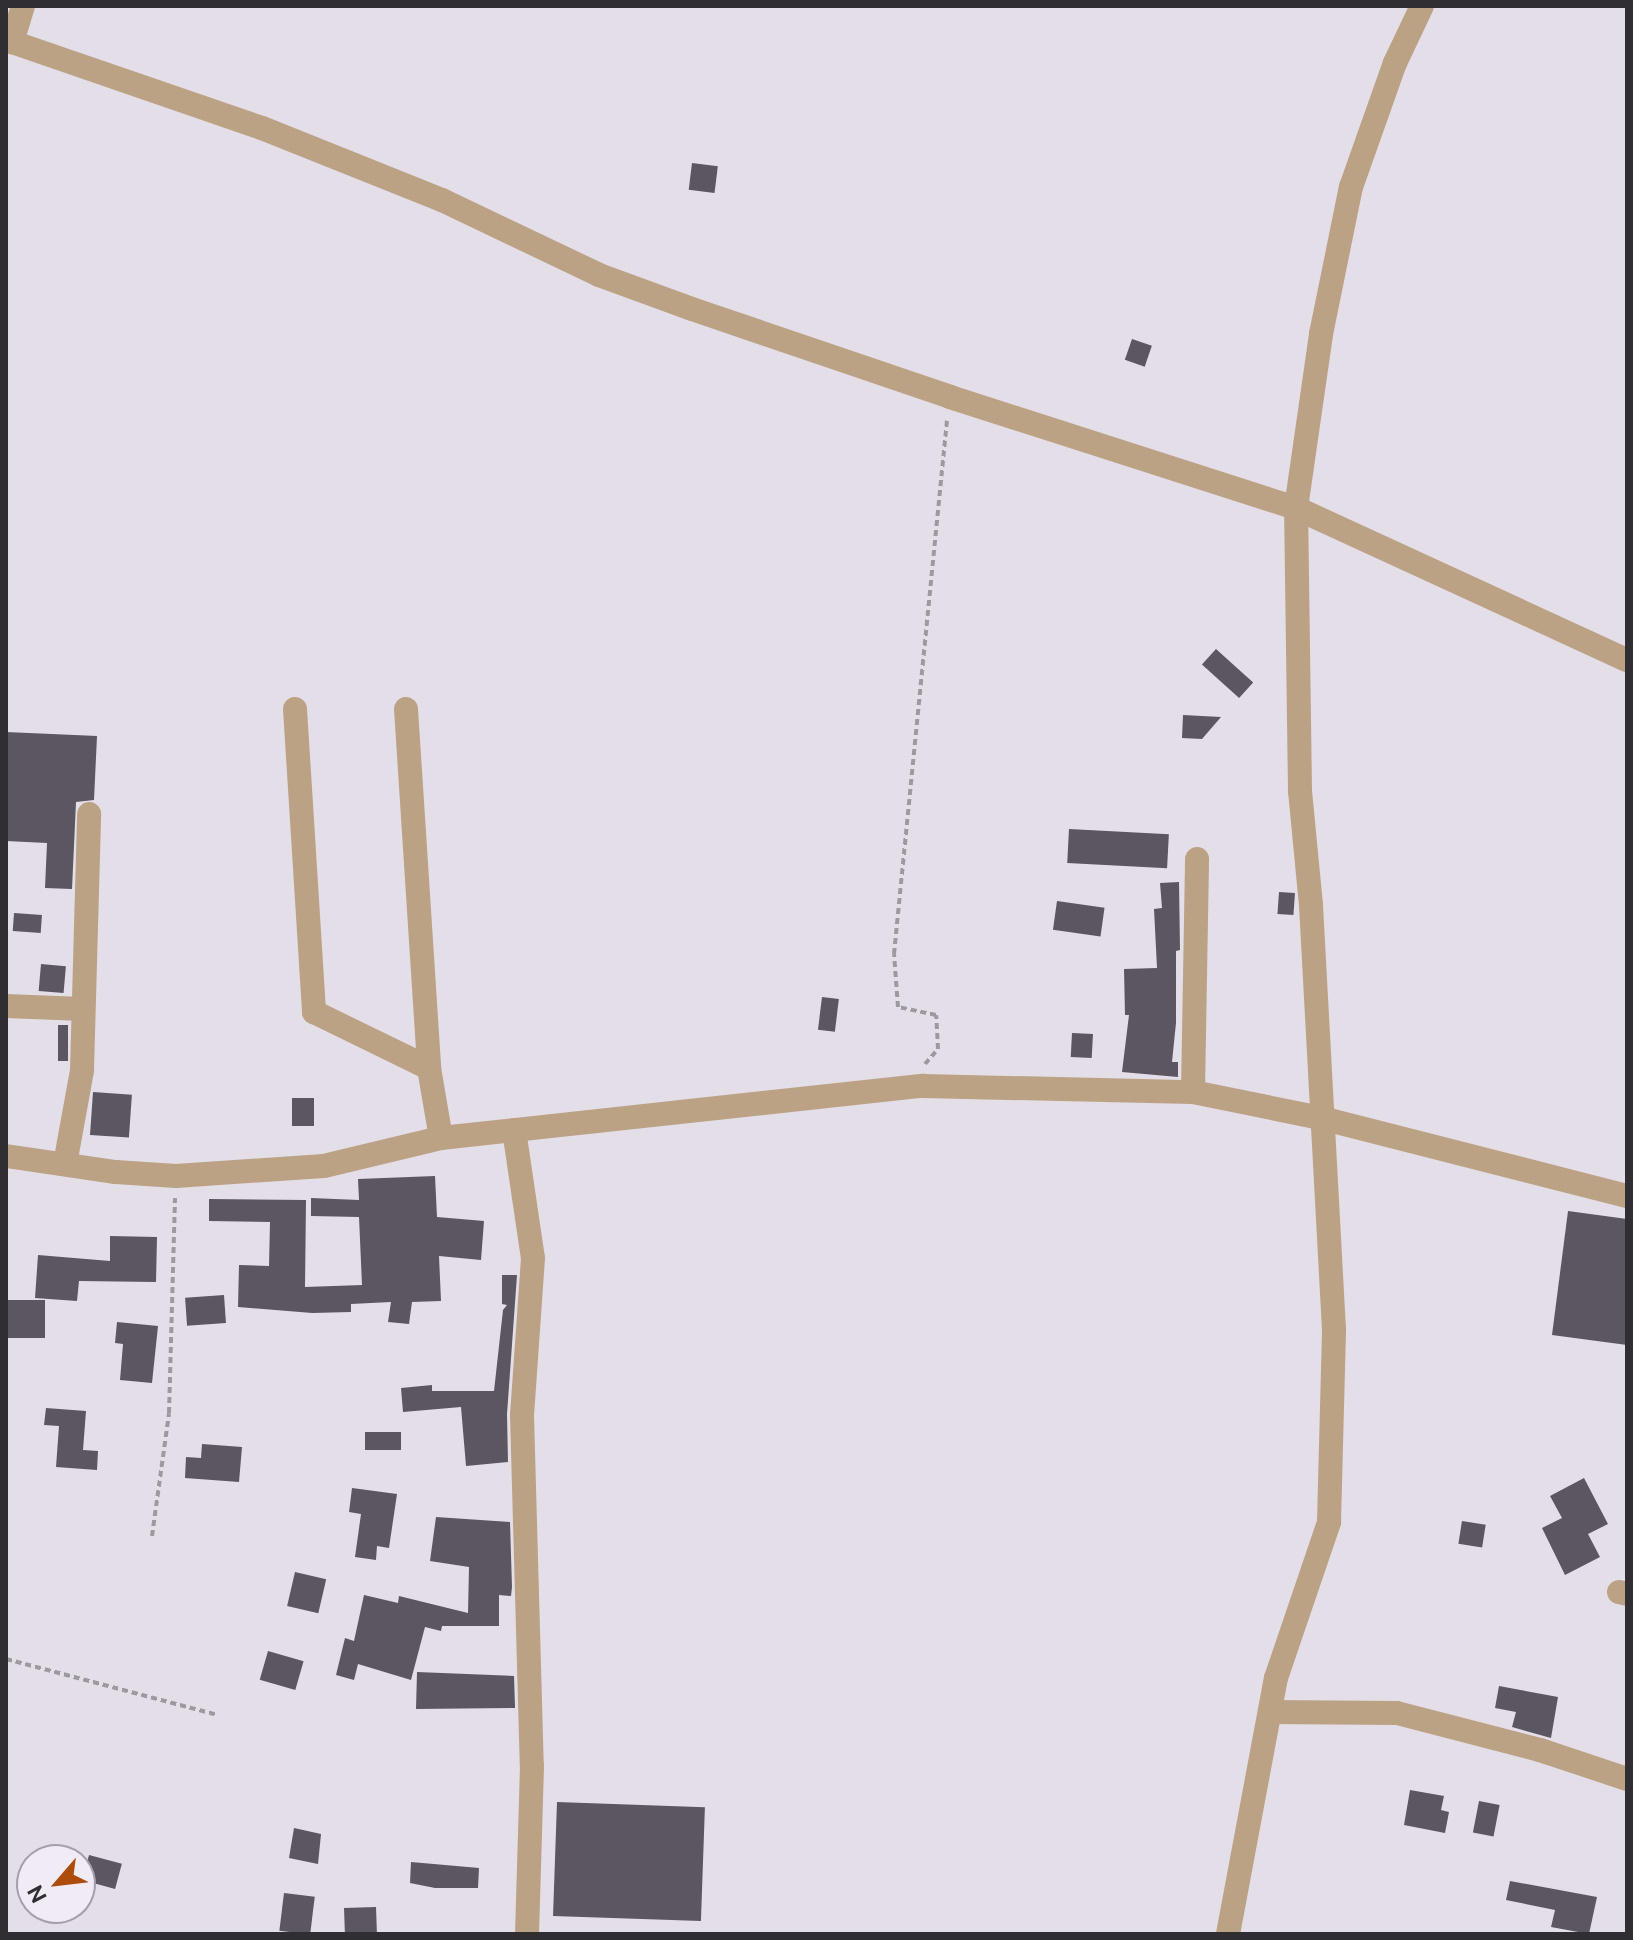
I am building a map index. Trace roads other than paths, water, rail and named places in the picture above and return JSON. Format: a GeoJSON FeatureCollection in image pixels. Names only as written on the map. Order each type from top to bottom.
{"type":"FeatureCollection","features":[{"type":"Feature","properties":{"kind":"street"},"geometry":{"type":"LineString","coordinates":[[23,6],[12,42],[262,128],[442,200],[599,275],[950,397],[1296,508],[1627,660]]}},
{"type":"Feature","properties":{"kind":"street"},"geometry":{"type":"LineString","coordinates":[[1228,1934],[1276,1678],[1329,1522],[1334,1330],[1311,905],[1300,791],[1296,508],[1321,334],[1351,187],[1395,63],[1422,6]]}},
{"type":"Feature","properties":{"kind":"street"},"geometry":{"type":"LineString","coordinates":[[295,709],[314,1012],[429,1068]]}},
{"type":"Feature","properties":{"kind":"street"},"geometry":{"type":"LineString","coordinates":[[406,709],[429,1068],[441,1138]]}},
{"type":"Feature","properties":{"kind":"street"},"geometry":{"type":"LineString","coordinates":[[65,1164],[82,1070],[89,814]]}},
{"type":"Feature","properties":{"kind":"street"},"geometry":{"type":"LineString","coordinates":[[1193,1092],[1197,859]]}},
{"type":"Feature","properties":{"kind":"street"},"geometry":{"type":"LineString","coordinates":[[6,1006],[83,1009]]}},
{"type":"Feature","properties":{"kind":"street"},"geometry":{"type":"LineString","coordinates":[[6,1156],[116,1172],[176,1176],[324,1166],[441,1138],[923,1086],[1193,1092],[1321,1118],[1627,1196]]}},
{"type":"Feature","properties":{"kind":"street"},"geometry":{"type":"LineString","coordinates":[[514,1130],[533,1258],[522,1415],[532,1766],[527,1934]]}},
{"type":"Feature","properties":{"kind":"street"},"geometry":{"type":"LineString","coordinates":[[1270,1712],[1397,1713],[1540,1750],[1627,1779]]}}]}
